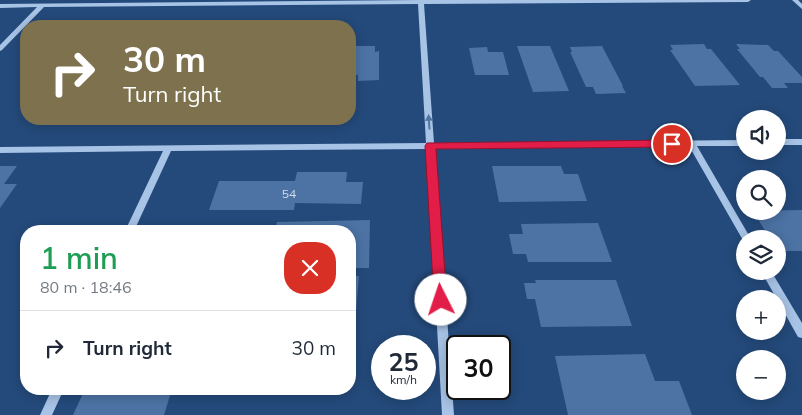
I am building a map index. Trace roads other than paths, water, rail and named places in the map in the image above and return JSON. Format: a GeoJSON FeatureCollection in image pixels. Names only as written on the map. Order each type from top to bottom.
{"type":"FeatureCollection","features":[{"type":"Feature","properties":{"kind":"street"},"geometry":{"type":"LineString","coordinates":[[0,6],[259,2],[748,0]]}},
{"type":"Feature","properties":{"kind":"street"},"geometry":{"type":"LineString","coordinates":[[794,0],[802,7]]}},
{"type":"Feature","properties":{"kind":"street"},"geometry":{"type":"LineString","coordinates":[[421,2],[448,415]]}},
{"type":"Feature","properties":{"kind":"street"},"geometry":{"type":"LineString","coordinates":[[28,20],[42,6]]}},
{"type":"Feature","properties":{"kind":"street"},"geometry":{"type":"LineString","coordinates":[[0,49],[20,29]]}},
{"type":"Feature","properties":{"kind":"street"},"geometry":{"type":"LineString","coordinates":[[786,142],[802,142]]}},
{"type":"Feature","properties":{"kind":"street"},"geometry":{"type":"LineString","coordinates":[[691,143],[742,230]]}},
{"type":"Feature","properties":{"kind":"street"},"geometry":{"type":"LineString","coordinates":[[0,150],[736,143]]}},
{"type":"Feature","properties":{"kind":"street"},"geometry":{"type":"LineString","coordinates":[[133,225],[168,149]]}},
{"type":"Feature","properties":{"kind":"street"},"geometry":{"type":"LineString","coordinates":[[771,280],[802,333]]}},
{"type":"Feature","properties":{"kind":"street"},"geometry":{"type":"LineString","coordinates":[[46,415],[55,395]]}}]}
